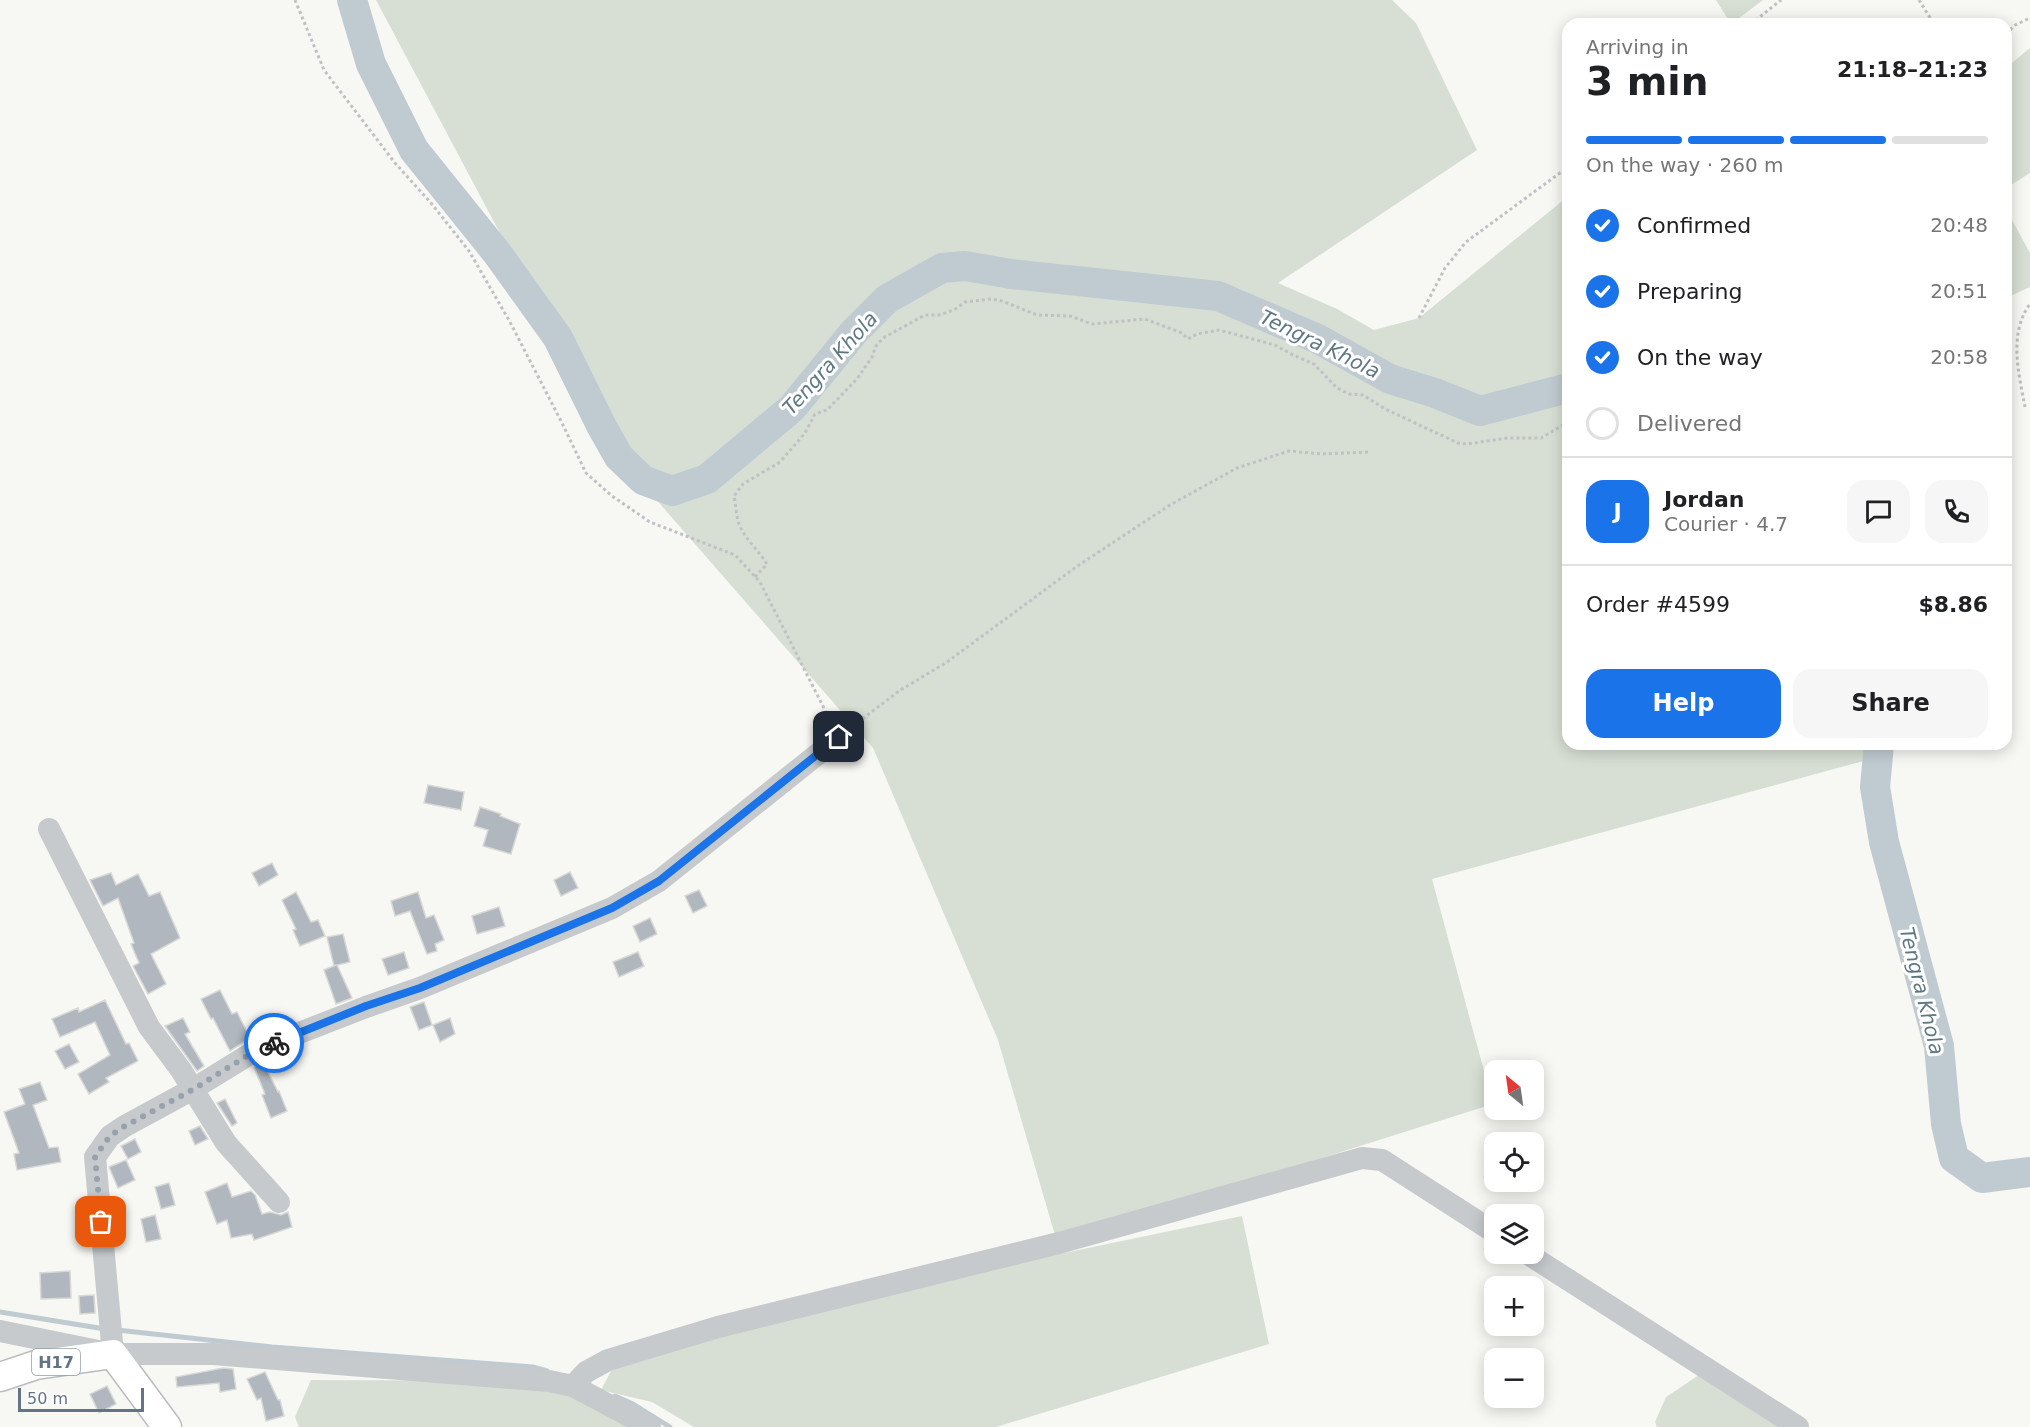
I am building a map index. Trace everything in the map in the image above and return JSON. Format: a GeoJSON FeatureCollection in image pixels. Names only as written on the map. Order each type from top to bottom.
{"type":"FeatureCollection","features":[{"type":"Feature","properties":{"kind":"main road","name":"H17"},"geometry":{"type":"LineString","coordinates":[[0,1377],[36,1365],[113,1354]]}},
{"type":"Feature","properties":{"kind":"main road"},"geometry":{"type":"LineString","coordinates":[[113,1354],[167,1427]]}},
{"type":"Feature","properties":{"kind":"street"},"geometry":{"type":"LineString","coordinates":[[0,1331],[113,1354],[95,1157],[110,1136],[194,1089],[258,1049],[366,1006],[420,988],[612,908],[659,881],[839,737]]}},
{"type":"Feature","properties":{"kind":"street"},"geometry":{"type":"LineString","coordinates":[[49,829],[149,1027],[194,1089],[226,1143],[279,1202]]}},
{"type":"Feature","properties":{"kind":"street"},"geometry":{"type":"LineString","coordinates":[[573,1386],[586,1372],[608,1360],[718,1326],[1059,1243],[1362,1158],[1382,1160],[1484,1226]]}},
{"type":"Feature","properties":{"kind":"street"},"geometry":{"type":"LineString","coordinates":[[1544,1264],[1798,1427]]}},
{"type":"Feature","properties":{"kind":"street","name":"H17"},"geometry":{"type":"LineString","coordinates":[[113,1354],[213,1354],[549,1381],[573,1386],[650,1427]]}},
{"type":"Feature","properties":{"kind":"path"},"geometry":{"type":"LineString","coordinates":[[295,0],[324,70],[395,163],[432,202],[469,251],[520,342],[586,473],[612,496],[650,522],[735,555],[760,582],[839,737],[899,691],[947,662],[1076,567],[1170,506],[1237,468],[1289,451],[1323,454],[1368,452]]}},
{"type":"Feature","properties":{"kind":"path"},"geometry":{"type":"LineString","coordinates":[[1758,18],[1781,0]]}},
{"type":"Feature","properties":{"kind":"path"},"geometry":{"type":"LineString","coordinates":[[1918,0],[1930,18]]}},
{"type":"Feature","properties":{"kind":"path"},"geometry":{"type":"LineString","coordinates":[[2012,28],[2030,18]]}},
{"type":"Feature","properties":{"kind":"path"},"geometry":{"type":"LineString","coordinates":[[1419,318],[1445,268],[1466,242],[1562,171]]}},
{"type":"Feature","properties":{"kind":"path"},"geometry":{"type":"LineString","coordinates":[[755,577],[767,564],[738,522],[734,496],[743,484],[780,462],[806,434],[815,414],[827,410],[857,379],[883,338],[926,315],[939,315],[954,310],[965,302],[990,299],[1002,301],[1037,315],[1070,316],[1092,324],[1145,319],[1182,333],[1188,339],[1197,334],[1219,330],[1243,335],[1275,345],[1314,364],[1337,388],[1349,394],[1363,395],[1385,409],[1458,443],[1467,444],[1508,438],[1541,438],[1562,426]]}},
{"type":"Feature","properties":{"kind":"path"},"geometry":{"type":"LineString","coordinates":[[2025,407],[2017,361],[2017,337],[2030,304]]}},
{"type":"Feature","properties":{"kind":"shaded area"},"geometry":{"type":"Polygon","coordinates":[[[376,0],[1392,0],[1416,23],[1477,150],[1278,283],[1337,309],[1374,330],[1419,318],[1562,201],[1562,750],[1877,750],[1878,757],[1432,879],[1484,1071],[1484,1107],[1057,1242],[998,1040],[873,748],[619,457],[376,0]]]}},
{"type":"Feature","properties":{"kind":"shaded area"},"geometry":{"type":"Polygon","coordinates":[[[1716,0],[1763,0],[1739,18],[1727,18],[1716,0]]]}},
{"type":"Feature","properties":{"kind":"shaded area"},"geometry":{"type":"Polygon","coordinates":[[[2030,48],[2030,173],[2012,184],[2012,63],[2030,48]]]}},
{"type":"Feature","properties":{"kind":"shaded area"},"geometry":{"type":"Polygon","coordinates":[[[2012,220],[2030,253],[2030,287],[2012,295],[2012,220]]]}},
{"type":"Feature","properties":{"kind":"shaded area"},"geometry":{"type":"Polygon","coordinates":[[[1242,1216],[1269,1344],[996,1427],[694,1427],[652,1402],[601,1390],[618,1358],[895,1288],[1242,1216]]]}},
{"type":"Feature","properties":{"kind":"shaded area"},"geometry":{"type":"Polygon","coordinates":[[[1708,1369],[1799,1427],[1657,1427],[1655,1422],[1666,1397],[1708,1369]]]}},
{"type":"Feature","properties":{"kind":"shaded area"},"geometry":{"type":"Polygon","coordinates":[[[311,1380],[549,1381],[649,1427],[299,1427],[295,1417],[311,1380]]]}},
{"type":"Feature","properties":{"kind":"building"},"geometry":{"type":"Polygon","coordinates":[[[428,785],[464,792],[461,810],[424,803],[428,785]]]}},
{"type":"Feature","properties":{"kind":"building"},"geometry":{"type":"Polygon","coordinates":[[[480,807],[520,824],[511,854],[483,846],[488,830],[474,826],[480,807]]]}},
{"type":"Feature","properties":{"kind":"building"},"geometry":{"type":"Polygon","coordinates":[[[272,863],[278,875],[259,886],[252,873],[272,863]]]}},
{"type":"Feature","properties":{"kind":"building"},"geometry":{"type":"Polygon","coordinates":[[[570,872],[578,888],[561,896],[554,880],[570,872]]]}},
{"type":"Feature","properties":{"kind":"building"},"geometry":{"type":"Polygon","coordinates":[[[111,873],[116,885],[138,874],[149,896],[160,892],[180,938],[151,954],[166,984],[148,994],[133,966],[139,963],[118,898],[103,906],[90,880],[111,873]]]}},
{"type":"Feature","properties":{"kind":"building"},"geometry":{"type":"Polygon","coordinates":[[[699,890],[707,906],[693,913],[685,896],[699,890]]]}},
{"type":"Feature","properties":{"kind":"building"},"geometry":{"type":"Polygon","coordinates":[[[296,892],[311,922],[318,920],[325,936],[300,946],[293,930],[296,929],[282,900],[296,892]]]}},
{"type":"Feature","properties":{"kind":"building"},"geometry":{"type":"Polygon","coordinates":[[[418,892],[426,918],[434,915],[444,940],[435,944],[437,951],[427,954],[410,911],[395,916],[391,901],[418,892]]]}},
{"type":"Feature","properties":{"kind":"building"},"geometry":{"type":"Polygon","coordinates":[[[499,907],[505,926],[477,934],[472,916],[499,907]]]}},
{"type":"Feature","properties":{"kind":"building"},"geometry":{"type":"Polygon","coordinates":[[[650,918],[657,934],[640,942],[633,926],[650,918]]]}},
{"type":"Feature","properties":{"kind":"building"},"geometry":{"type":"Polygon","coordinates":[[[343,934],[350,962],[337,965],[352,998],[336,1004],[324,970],[334,966],[327,937],[343,934]]]}},
{"type":"Feature","properties":{"kind":"building"},"geometry":{"type":"Polygon","coordinates":[[[404,952],[409,968],[388,975],[382,959],[404,952]]]}},
{"type":"Feature","properties":{"kind":"building"},"geometry":{"type":"Polygon","coordinates":[[[638,952],[644,966],[619,977],[613,962],[638,952]]]}},
{"type":"Feature","properties":{"kind":"building"},"geometry":{"type":"Polygon","coordinates":[[[220,990],[232,1014],[237,1012],[250,1038],[230,1051],[201,999],[220,990]]]}},
{"type":"Feature","properties":{"kind":"building"},"geometry":{"type":"Polygon","coordinates":[[[105,1000],[126,1044],[129,1043],[138,1061],[106,1078],[109,1082],[89,1094],[78,1074],[110,1055],[95,1022],[60,1037],[52,1019],[78,1008],[79,1012],[105,1000]]]}},
{"type":"Feature","properties":{"kind":"building"},"geometry":{"type":"Polygon","coordinates":[[[424,1002],[432,1025],[419,1030],[410,1007],[424,1002]]]}},
{"type":"Feature","properties":{"kind":"building"},"geometry":{"type":"Polygon","coordinates":[[[183,1018],[190,1032],[185,1034],[204,1066],[197,1071],[165,1026],[183,1018]]]}},
{"type":"Feature","properties":{"kind":"building"},"geometry":{"type":"Polygon","coordinates":[[[450,1018],[455,1034],[440,1042],[433,1025],[450,1018]]]}},
{"type":"Feature","properties":{"kind":"building"},"geometry":{"type":"Polygon","coordinates":[[[69,1044],[79,1062],[65,1069],[55,1051],[69,1044]]]}},
{"type":"Feature","properties":{"kind":"building"},"geometry":{"type":"Polygon","coordinates":[[[263,1062],[287,1111],[271,1118],[262,1095],[265,1094],[254,1067],[263,1062]]]}},
{"type":"Feature","properties":{"kind":"building"},"geometry":{"type":"Polygon","coordinates":[[[40,1082],[47,1100],[33,1105],[49,1148],[58,1147],[61,1162],[17,1170],[14,1154],[19,1153],[4,1112],[25,1104],[19,1089],[40,1082]]]}},
{"type":"Feature","properties":{"kind":"building"},"geometry":{"type":"Polygon","coordinates":[[[225,1099],[237,1123],[232,1126],[217,1103],[225,1099]]]}},
{"type":"Feature","properties":{"kind":"building"},"geometry":{"type":"Polygon","coordinates":[[[200,1126],[208,1139],[195,1145],[189,1131],[200,1126]]]}},
{"type":"Feature","properties":{"kind":"building"},"geometry":{"type":"Polygon","coordinates":[[[135,1139],[141,1152],[128,1159],[121,1146],[135,1139]]]}},
{"type":"Feature","properties":{"kind":"building"},"geometry":{"type":"Polygon","coordinates":[[[126,1160],[135,1180],[118,1188],[109,1167],[126,1160]]]}},
{"type":"Feature","properties":{"kind":"building"},"geometry":{"type":"Polygon","coordinates":[[[169,1183],[175,1205],[161,1209],[155,1187],[169,1183]]]}},
{"type":"Feature","properties":{"kind":"building"},"geometry":{"type":"Polygon","coordinates":[[[227,1183],[232,1197],[251,1191],[255,1195],[262,1214],[270,1212],[281,1215],[288,1212],[292,1227],[254,1240],[252,1234],[231,1238],[227,1220],[217,1224],[205,1192],[227,1183]]]}},
{"type":"Feature","properties":{"kind":"building"},"geometry":{"type":"Polygon","coordinates":[[[155,1215],[161,1239],[146,1242],[141,1219],[155,1215]]]}},
{"type":"Feature","properties":{"kind":"building"},"geometry":{"type":"Polygon","coordinates":[[[70,1271],[71,1298],[41,1299],[40,1273],[70,1271]]]}},
{"type":"Feature","properties":{"kind":"building"},"geometry":{"type":"Polygon","coordinates":[[[94,1295],[95,1313],[80,1314],[79,1296],[94,1295]]]}},
{"type":"Feature","properties":{"kind":"building"},"geometry":{"type":"Polygon","coordinates":[[[223,1368],[233,1369],[236,1389],[220,1392],[219,1383],[177,1387],[176,1377],[223,1368]]]}},
{"type":"Feature","properties":{"kind":"building"},"geometry":{"type":"Polygon","coordinates":[[[265,1372],[280,1400],[284,1416],[266,1421],[261,1398],[257,1400],[247,1379],[265,1372]]]}},
{"type":"Feature","properties":{"kind":"building"},"geometry":{"type":"Polygon","coordinates":[[[107,1386],[116,1404],[99,1413],[90,1394],[107,1386]]]}},
{"type":"Feature","properties":{"kind":"waterway","name":"Tengra Khola"},"geometry":{"type":"LineString","coordinates":[[352,0],[371,64],[414,150],[497,253],[558,338],[619,457],[643,480],[672,491],[707,479],[792,408],[854,332],[887,299],[942,268],[965,266],[1011,274],[1218,296],[1318,339],[1390,379],[1435,393],[1480,411],[1562,390]]}},
{"type":"Feature","properties":{"kind":"waterway","name":"Tengra Khola"},"geometry":{"type":"LineString","coordinates":[[1878,750],[1875,787],[1884,842],[1939,1046],[1946,1124],[1954,1158],[1982,1178],[2030,1172]]}},
{"type":"Feature","properties":{"kind":"waterway"},"geometry":{"type":"LineString","coordinates":[[0,1312],[105,1329]]}},
{"type":"Feature","properties":{"kind":"waterway"},"geometry":{"type":"LineString","coordinates":[[117,1330],[272,1347],[533,1367],[547,1371]]}},
{"type":"Feature","properties":{"kind":"waterway"},"geometry":{"type":"LineString","coordinates":[[615,1396],[633,1404],[670,1427]]}},
{"type":"Feature","properties":{"kind":"way so far"},"geometry":{"type":"LineString","coordinates":[[101,1222],[95,1157],[110,1136],[194,1089],[258,1049],[274,1043]]}},
{"type":"Feature","properties":{"kind":"route"},"geometry":{"type":"LineString","coordinates":[[274,1043],[366,1006],[420,988],[612,908],[659,881],[839,737]]}}]}
